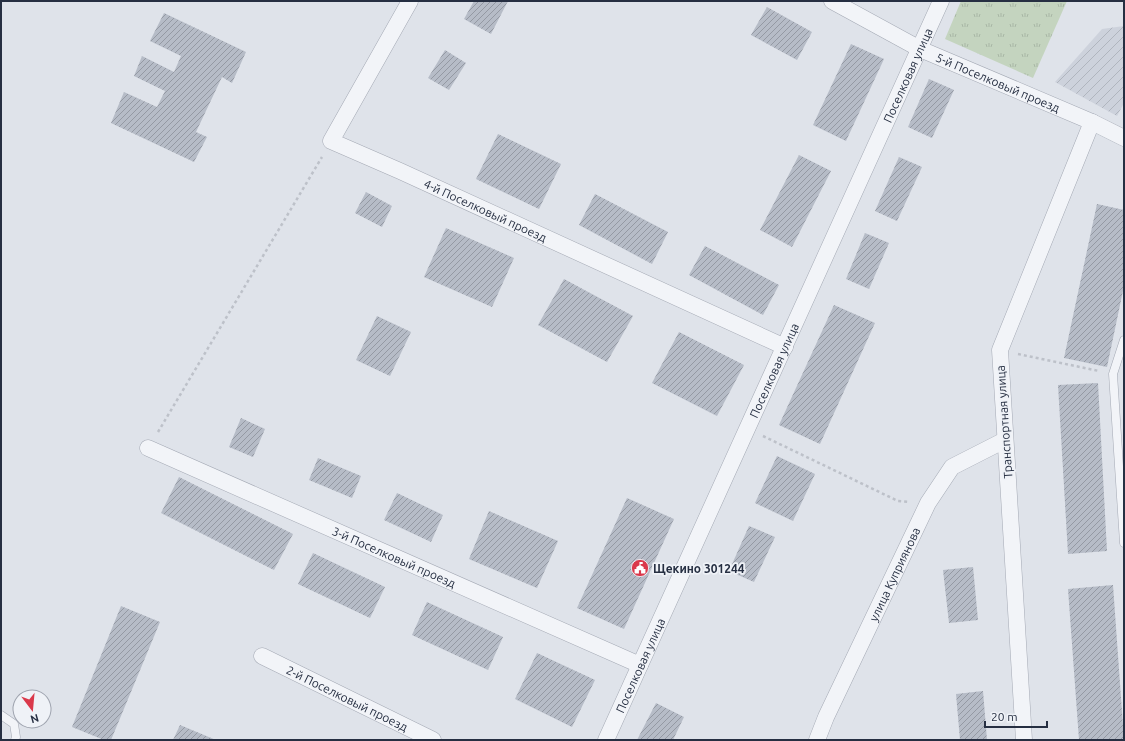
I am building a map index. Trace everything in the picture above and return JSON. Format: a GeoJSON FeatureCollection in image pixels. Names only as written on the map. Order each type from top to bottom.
{"type":"FeatureCollection","features":[{"type":"Feature","properties":{"kind":"street"},"geometry":{"type":"LineString","coordinates":[[331,141],[410,1]]}},
{"type":"Feature","properties":{"kind":"street","name":"5-й Поселковый проезд"},"geometry":{"type":"LineString","coordinates":[[832,1],[920,49],[1092,122],[1124,138]]}},
{"type":"Feature","properties":{"kind":"street","name":"Поселковая улица"},"geometry":{"type":"LineString","coordinates":[[606,740],[942,1]]}},
{"type":"Feature","properties":{"kind":"street","name":"Транспортная улица"},"geometry":{"type":"LineString","coordinates":[[1024,740],[1000,350],[1092,122]]}},
{"type":"Feature","properties":{"kind":"street","name":"4-й Поселковый проезд"},"geometry":{"type":"LineString","coordinates":[[331,141],[785,347]]}},
{"type":"Feature","properties":{"kind":"street","name":"улица Куприянова"},"geometry":{"type":"LineString","coordinates":[[818,740],[826,717],[928,503],[952,467],[1005,440]]}},
{"type":"Feature","properties":{"kind":"street","name":"3-й Поселковый проезд"},"geometry":{"type":"LineString","coordinates":[[148,448],[640,665]]}},
{"type":"Feature","properties":{"kind":"street","name":"2-й Поселковый проезд"},"geometry":{"type":"LineString","coordinates":[[262,656],[433,740]]}},
{"type":"Feature","properties":{"kind":"lane"},"geometry":{"type":"LineString","coordinates":[[1124,340],[1113,374],[1124,543]]}},
{"type":"Feature","properties":{"kind":"lane"},"geometry":{"type":"LineString","coordinates":[[1,715],[14,724],[15,740]]}},
{"type":"Feature","properties":{"kind":"path"},"geometry":{"type":"LineString","coordinates":[[148,448],[331,141]]}},
{"type":"Feature","properties":{"kind":"path"},"geometry":{"type":"LineString","coordinates":[[1000,350],[1113,374]]}},
{"type":"Feature","properties":{"kind":"path"},"geometry":{"type":"LineString","coordinates":[[748,428],[898,501],[928,503]]}},
{"type":"Feature","properties":{"kind":"shaded area"},"geometry":{"type":"Polygon","coordinates":[[[1124,26],[1124,103],[1117,116],[1055,82],[1102,29],[1124,26]]]}},
{"type":"Feature","properties":{"kind":"green space"},"geometry":{"type":"Polygon","coordinates":[[[961,1],[1067,1],[1033,78],[945,39],[961,1]]]}},
{"type":"Feature","properties":{"kind":"building"},"geometry":{"type":"Polygon","coordinates":[[[474,1],[508,1],[491,34],[464,19],[474,1]]]}},
{"type":"Feature","properties":{"kind":"building"},"geometry":{"type":"Polygon","coordinates":[[[767,7],[812,32],[797,60],[751,35],[767,7]]]}},
{"type":"Feature","properties":{"kind":"building"},"geometry":{"type":"Polygon","coordinates":[[[164,13],[246,52],[232,83],[222,77],[196,132],[207,137],[194,162],[111,123],[124,92],[157,107],[165,91],[134,76],[142,56],[174,72],[181,56],[150,41],[164,13]]]}},
{"type":"Feature","properties":{"kind":"building"},"geometry":{"type":"Polygon","coordinates":[[[851,44],[884,59],[846,141],[813,125],[851,44]]]}},
{"type":"Feature","properties":{"kind":"building"},"geometry":{"type":"Polygon","coordinates":[[[445,50],[466,63],[449,90],[428,78],[445,50]]]}},
{"type":"Feature","properties":{"kind":"building"},"geometry":{"type":"Polygon","coordinates":[[[929,79],[954,90],[932,138],[908,127],[929,79]]]}},
{"type":"Feature","properties":{"kind":"building"},"geometry":{"type":"Polygon","coordinates":[[[498,134],[561,164],[539,209],[476,179],[498,134]]]}},
{"type":"Feature","properties":{"kind":"building"},"geometry":{"type":"Polygon","coordinates":[[[799,155],[831,171],[792,247],[760,230],[799,155]]]}},
{"type":"Feature","properties":{"kind":"building"},"geometry":{"type":"Polygon","coordinates":[[[899,157],[922,167],[897,221],[875,211],[899,157]]]}},
{"type":"Feature","properties":{"kind":"building"},"geometry":{"type":"Polygon","coordinates":[[[366,192],[392,206],[382,227],[355,213],[366,192]]]}},
{"type":"Feature","properties":{"kind":"building"},"geometry":{"type":"Polygon","coordinates":[[[595,194],[668,232],[652,264],[579,225],[595,194]]]}},
{"type":"Feature","properties":{"kind":"building"},"geometry":{"type":"Polygon","coordinates":[[[1097,204],[1124,210],[1124,286],[1107,367],[1064,358],[1097,204]]]}},
{"type":"Feature","properties":{"kind":"building"},"geometry":{"type":"Polygon","coordinates":[[[446,228],[514,258],[492,307],[424,277],[446,228]]]}},
{"type":"Feature","properties":{"kind":"building"},"geometry":{"type":"Polygon","coordinates":[[[865,233],[889,243],[869,289],[846,279],[865,233]]]}},
{"type":"Feature","properties":{"kind":"building"},"geometry":{"type":"Polygon","coordinates":[[[705,246],[779,285],[763,315],[689,275],[705,246]]]}},
{"type":"Feature","properties":{"kind":"building"},"geometry":{"type":"Polygon","coordinates":[[[564,279],[633,316],[607,362],[538,325],[564,279]]]}},
{"type":"Feature","properties":{"kind":"building"},"geometry":{"type":"Polygon","coordinates":[[[834,305],[875,323],[820,444],[779,425],[834,305]]]}},
{"type":"Feature","properties":{"kind":"building"},"geometry":{"type":"Polygon","coordinates":[[[377,316],[411,332],[390,376],[356,360],[377,316]]]}},
{"type":"Feature","properties":{"kind":"building"},"geometry":{"type":"Polygon","coordinates":[[[679,332],[744,365],[717,416],[652,383],[679,332]]]}},
{"type":"Feature","properties":{"kind":"building"},"geometry":{"type":"Polygon","coordinates":[[[1098,383],[1107,551],[1068,554],[1058,385],[1098,383]]]}},
{"type":"Feature","properties":{"kind":"building"},"geometry":{"type":"Polygon","coordinates":[[[241,418],[265,429],[253,457],[229,447],[241,418]]]}},
{"type":"Feature","properties":{"kind":"building"},"geometry":{"type":"Polygon","coordinates":[[[777,456],[815,474],[793,521],[755,503],[777,456]]]}},
{"type":"Feature","properties":{"kind":"building"},"geometry":{"type":"Polygon","coordinates":[[[318,458],[361,476],[352,498],[309,480],[318,458]]]}},
{"type":"Feature","properties":{"kind":"building"},"geometry":{"type":"Polygon","coordinates":[[[179,477],[293,534],[274,570],[161,513],[179,477]]]}},
{"type":"Feature","properties":{"kind":"building"},"geometry":{"type":"Polygon","coordinates":[[[397,493],[443,515],[431,542],[384,520],[397,493]]]}},
{"type":"Feature","properties":{"kind":"building"},"geometry":{"type":"Polygon","coordinates":[[[627,498],[674,519],[624,629],[577,608],[627,498]]]}},
{"type":"Feature","properties":{"kind":"building"},"geometry":{"type":"Polygon","coordinates":[[[489,511],[558,541],[537,588],[469,559],[489,511]]]}},
{"type":"Feature","properties":{"kind":"building"},"geometry":{"type":"Polygon","coordinates":[[[749,526],[775,537],[754,582],[729,571],[749,526]]]}},
{"type":"Feature","properties":{"kind":"building"},"geometry":{"type":"Polygon","coordinates":[[[313,553],[385,587],[370,618],[298,584],[313,553]]]}},
{"type":"Feature","properties":{"kind":"building"},"geometry":{"type":"Polygon","coordinates":[[[973,567],[978,620],[949,623],[943,570],[973,567]]]}},
{"type":"Feature","properties":{"kind":"building"},"geometry":{"type":"Polygon","coordinates":[[[1113,585],[1124,740],[1079,740],[1068,589],[1113,585]]]}},
{"type":"Feature","properties":{"kind":"building"},"geometry":{"type":"Polygon","coordinates":[[[427,602],[503,637],[488,670],[412,635],[427,602]]]}},
{"type":"Feature","properties":{"kind":"building"},"geometry":{"type":"Polygon","coordinates":[[[121,606],[160,622],[111,740],[104,740],[72,727],[121,606]]]}},
{"type":"Feature","properties":{"kind":"building"},"geometry":{"type":"Polygon","coordinates":[[[537,653],[595,680],[572,727],[515,699],[537,653]]]}},
{"type":"Feature","properties":{"kind":"building"},"geometry":{"type":"Polygon","coordinates":[[[983,691],[987,740],[960,740],[956,694],[983,691]]]}},
{"type":"Feature","properties":{"kind":"building"},"geometry":{"type":"Polygon","coordinates":[[[656,703],[684,717],[673,740],[637,740],[656,703]]]}},
{"type":"Feature","properties":{"kind":"building"},"geometry":{"type":"Polygon","coordinates":[[[180,725],[216,740],[173,740],[180,725]]]}},
{"type":"Feature","properties":{"kind":"place","name":"Щекино 301244"},"geometry":{"type":"Point","coordinates":[640,568]}}]}
